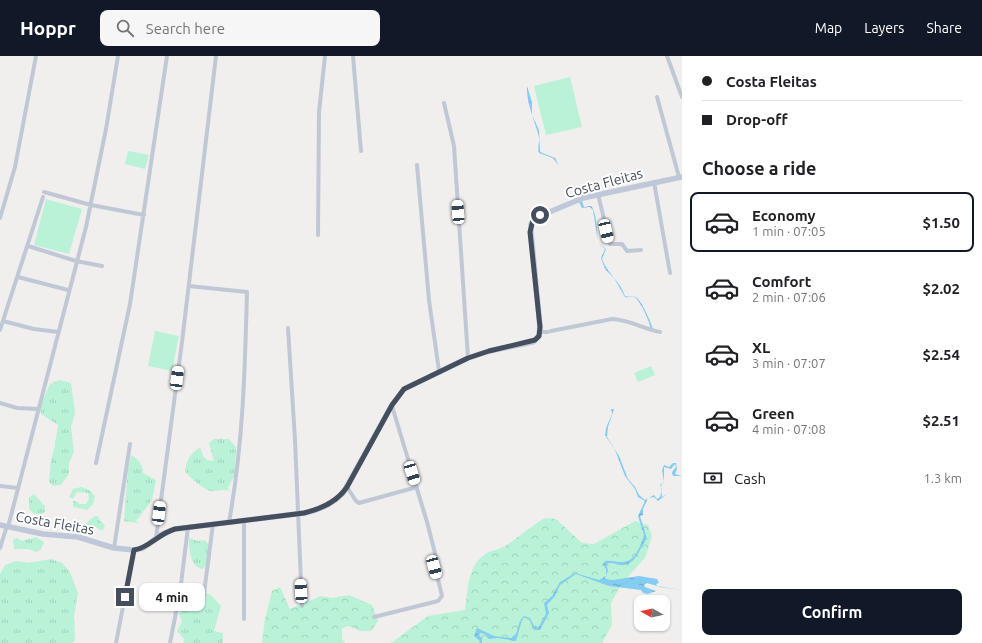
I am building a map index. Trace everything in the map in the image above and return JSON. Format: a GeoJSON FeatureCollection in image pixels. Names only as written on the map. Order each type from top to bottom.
{"type":"FeatureCollection","features":[{"type":"Feature","properties":{"kind":"main road","name":"Costa Fleitas"},"geometry":{"type":"LineString","coordinates":[[540,332],[533,267],[531,224],[535,218],[583,198],[680,177]]}},
{"type":"Feature","properties":{"kind":"main road"},"geometry":{"type":"LineString","coordinates":[[134,550],[143,548],[167,532],[188,527],[316,510],[331,503],[339,497],[347,487],[392,405],[404,389],[468,358],[489,351],[533,342],[537,339],[540,332]]}},
{"type":"Feature","properties":{"kind":"main road","name":"Costa Fleitas"},"geometry":{"type":"LineString","coordinates":[[0,525],[43,534],[78,537],[114,548],[134,550]]}},
{"type":"Feature","properties":{"kind":"street"},"geometry":{"type":"LineString","coordinates":[[0,218],[15,167],[36,56]]}},
{"type":"Feature","properties":{"kind":"street"},"geometry":{"type":"LineString","coordinates":[[0,548],[8,526],[91,205],[118,56]]}},
{"type":"Feature","properties":{"kind":"street"},"geometry":{"type":"LineString","coordinates":[[96,463],[130,304],[168,56]]}},
{"type":"Feature","properties":{"kind":"street"},"geometry":{"type":"LineString","coordinates":[[156,538],[189,286],[216,56]]}},
{"type":"Feature","properties":{"kind":"street"},"geometry":{"type":"LineString","coordinates":[[318,235],[319,112],[325,56]]}},
{"type":"Feature","properties":{"kind":"street"},"geometry":{"type":"LineString","coordinates":[[353,56],[361,151]]}},
{"type":"Feature","properties":{"kind":"street"},"geometry":{"type":"LineString","coordinates":[[666,56],[682,97]]}},
{"type":"Feature","properties":{"kind":"street"},"geometry":{"type":"LineString","coordinates":[[657,97],[680,177]]}},
{"type":"Feature","properties":{"kind":"street"},"geometry":{"type":"LineString","coordinates":[[444,103],[454,146],[468,358]]}},
{"type":"Feature","properties":{"kind":"street"},"geometry":{"type":"LineString","coordinates":[[417,165],[429,300],[439,371]]}},
{"type":"Feature","properties":{"kind":"street"},"geometry":{"type":"LineString","coordinates":[[654,182],[670,273]]}},
{"type":"Feature","properties":{"kind":"street"},"geometry":{"type":"LineString","coordinates":[[598,194],[610,244],[622,244],[627,251],[641,250]]}},
{"type":"Feature","properties":{"kind":"street"},"geometry":{"type":"LineString","coordinates":[[0,330],[44,195],[144,215]]}},
{"type":"Feature","properties":{"kind":"street"},"geometry":{"type":"LineString","coordinates":[[28,246],[76,261],[102,266]]}},
{"type":"Feature","properties":{"kind":"street"},"geometry":{"type":"LineString","coordinates":[[18,277],[68,290]]}},
{"type":"Feature","properties":{"kind":"street"},"geometry":{"type":"LineString","coordinates":[[189,286],[247,292],[244,388],[235,488],[229,522]]}},
{"type":"Feature","properties":{"kind":"street"},"geometry":{"type":"LineString","coordinates":[[540,332],[550,332],[612,319],[621,319],[652,331],[660,332]]}},
{"type":"Feature","properties":{"kind":"street"},"geometry":{"type":"LineString","coordinates":[[3,321],[34,329],[58,332]]}},
{"type":"Feature","properties":{"kind":"street"},"geometry":{"type":"LineString","coordinates":[[288,328],[302,606]]}},
{"type":"Feature","properties":{"kind":"street"},"geometry":{"type":"LineString","coordinates":[[0,403],[17,408],[38,409]]}},
{"type":"Feature","properties":{"kind":"street"},"geometry":{"type":"LineString","coordinates":[[374,617],[438,601],[442,596],[434,567],[434,553],[417,487],[392,405]]}},
{"type":"Feature","properties":{"kind":"street"},"geometry":{"type":"LineString","coordinates":[[114,548],[130,444]]}},
{"type":"Feature","properties":{"kind":"street"},"geometry":{"type":"LineString","coordinates":[[0,486],[18,488]]}},
{"type":"Feature","properties":{"kind":"street"},"geometry":{"type":"LineString","coordinates":[[347,487],[359,503],[417,487]]}},
{"type":"Feature","properties":{"kind":"street"},"geometry":{"type":"LineString","coordinates":[[244,520],[244,619]]}},
{"type":"Feature","properties":{"kind":"street"},"geometry":{"type":"LineString","coordinates":[[203,601],[213,524]]}},
{"type":"Feature","properties":{"kind":"street"},"geometry":{"type":"LineString","coordinates":[[170,643],[180,592],[188,527]]}},
{"type":"Feature","properties":{"kind":"street"},"geometry":{"type":"LineString","coordinates":[[116,643],[134,550]]}},
{"type":"Feature","properties":{"kind":"green space"},"geometry":{"type":"Polygon","coordinates":[[[570,77],[582,127],[546,135],[534,86],[570,77]]]}},
{"type":"Feature","properties":{"kind":"green space"},"geometry":{"type":"Polygon","coordinates":[[[128,151],[149,155],[145,169],[125,164],[128,151]]]}},
{"type":"Feature","properties":{"kind":"green space"},"geometry":{"type":"Polygon","coordinates":[[[46,199],[82,209],[69,254],[34,245],[46,199]]]}},
{"type":"Feature","properties":{"kind":"green space"},"geometry":{"type":"Polygon","coordinates":[[[155,331],[179,336],[172,371],[148,366],[155,331]]]}},
{"type":"Feature","properties":{"kind":"green space"},"geometry":{"type":"Polygon","coordinates":[[[651,366],[655,375],[638,382],[634,373],[651,366]]]}},
{"type":"Feature","properties":{"kind":"green space"},"geometry":{"type":"Polygon","coordinates":[[[60,380],[71,383],[75,413],[71,427],[74,452],[69,463],[69,474],[61,485],[53,486],[49,482],[51,460],[58,425],[41,414],[40,406],[50,384],[60,380]]]}},
{"type":"Feature","properties":{"kind":"green space"},"geometry":{"type":"Polygon","coordinates":[[[214,439],[229,439],[236,447],[235,474],[228,488],[229,491],[210,491],[202,487],[185,471],[190,457],[200,447],[203,456],[207,460],[214,461],[209,443],[214,439]]]}},
{"type":"Feature","properties":{"kind":"green space"},"geometry":{"type":"Polygon","coordinates":[[[131,455],[140,462],[143,473],[156,480],[152,500],[136,521],[139,523],[124,521],[128,469],[131,455]]]}},
{"type":"Feature","properties":{"kind":"green space"},"geometry":{"type":"Polygon","coordinates":[[[81,487],[89,490],[95,496],[93,504],[87,510],[73,507],[73,501],[80,504],[86,504],[89,499],[88,493],[77,492],[73,499],[69,497],[73,489],[81,487]]]}},
{"type":"Feature","properties":{"kind":"green space"},"geometry":{"type":"Polygon","coordinates":[[[34,494],[45,506],[45,512],[40,515],[33,513],[29,509],[29,498],[34,494]]]}},
{"type":"Feature","properties":{"kind":"green space"},"geometry":{"type":"Polygon","coordinates":[[[95,516],[98,516],[100,521],[105,525],[103,530],[93,527],[91,535],[86,537],[84,534],[86,523],[95,516]]]}},
{"type":"Feature","properties":{"kind":"green space"},"geometry":{"type":"Polygon","coordinates":[[[545,518],[556,519],[582,543],[594,544],[635,521],[648,525],[652,536],[645,558],[622,583],[611,603],[612,625],[602,643],[391,643],[428,616],[465,610],[469,580],[478,560],[486,553],[507,545],[545,518]]]}},
{"type":"Feature","properties":{"kind":"green space"},"geometry":{"type":"Polygon","coordinates":[[[36,537],[44,542],[41,549],[36,552],[28,549],[14,549],[13,540],[17,538],[22,541],[36,537]]]}},
{"type":"Feature","properties":{"kind":"green space"},"geometry":{"type":"Polygon","coordinates":[[[189,538],[198,541],[205,540],[210,547],[211,559],[203,569],[195,565],[191,557],[189,538]]]}},
{"type":"Feature","properties":{"kind":"green space"},"geometry":{"type":"Polygon","coordinates":[[[51,559],[62,563],[70,572],[78,593],[74,616],[75,639],[73,643],[0,643],[0,574],[5,565],[16,561],[29,563],[51,559]]]}},
{"type":"Feature","properties":{"kind":"green space"},"geometry":{"type":"Polygon","coordinates":[[[280,587],[290,609],[321,596],[332,598],[349,595],[372,605],[378,621],[371,631],[360,631],[349,626],[342,628],[342,639],[345,643],[262,643],[265,619],[272,591],[280,587]]]}},
{"type":"Feature","properties":{"kind":"green space"},"geometry":{"type":"Polygon","coordinates":[[[194,588],[211,595],[221,606],[214,631],[223,633],[223,643],[183,643],[185,640],[177,631],[182,622],[179,614],[181,602],[194,588]]]}},
{"type":"Feature","properties":{"kind":"water"},"geometry":{"type":"Polygon","coordinates":[[[527,86],[532,102],[532,115],[528,99],[527,86]]]}},
{"type":"Feature","properties":{"kind":"water"},"geometry":{"type":"Polygon","coordinates":[[[532,116],[539,130],[540,152],[555,158],[559,166],[553,158],[539,153],[539,137],[532,116]]]}},
{"type":"Feature","properties":{"kind":"water"},"geometry":{"type":"Polygon","coordinates":[[[582,201],[584,207],[591,206],[593,209],[596,218],[598,242],[593,210],[590,207],[582,208],[579,202],[582,201]]]}},
{"type":"Feature","properties":{"kind":"water"},"geometry":{"type":"Polygon","coordinates":[[[598,242],[606,249],[602,259],[614,278],[605,269],[601,258],[605,249],[598,242]]]}},
{"type":"Feature","properties":{"kind":"water"},"geometry":{"type":"Polygon","coordinates":[[[614,279],[620,286],[625,296],[628,297],[625,297],[614,279]]]}},
{"type":"Feature","properties":{"kind":"water"},"geometry":{"type":"Polygon","coordinates":[[[634,297],[636,297],[639,300],[653,329],[650,327],[639,301],[634,297]]]}},
{"type":"Feature","properties":{"kind":"water"},"geometry":{"type":"Polygon","coordinates":[[[611,409],[614,409],[608,427],[607,437],[619,456],[628,479],[635,487],[639,495],[645,500],[648,498],[643,509],[643,515],[640,516],[647,539],[631,562],[621,565],[612,563],[606,564],[608,570],[606,576],[606,569],[603,565],[605,561],[626,562],[630,560],[636,553],[644,535],[638,516],[645,501],[638,497],[635,489],[625,476],[615,450],[605,435],[606,428],[612,414],[611,409]]]}},
{"type":"Feature","properties":{"kind":"water"},"geometry":{"type":"Polygon","coordinates":[[[673,463],[676,463],[677,469],[675,474],[682,476],[673,476],[672,472],[676,467],[675,464],[671,469],[664,467],[664,482],[662,470],[664,465],[669,467],[673,463]]]}},
{"type":"Feature","properties":{"kind":"water"},"geometry":{"type":"Polygon","coordinates":[[[662,491],[662,497],[668,493],[658,501],[654,497],[649,498],[654,495],[657,499],[660,497],[662,491]]]}},
{"type":"Feature","properties":{"kind":"water"},"geometry":{"type":"Polygon","coordinates":[[[575,573],[599,580],[606,576],[605,579],[613,580],[639,576],[657,579],[659,583],[656,584],[657,586],[682,590],[660,587],[647,583],[644,585],[645,587],[656,591],[648,594],[643,593],[641,590],[609,586],[576,574],[560,585],[555,596],[547,605],[549,613],[540,630],[534,630],[529,619],[524,617],[516,641],[498,638],[489,639],[485,634],[480,633],[479,635],[482,638],[482,643],[480,643],[474,636],[477,628],[494,636],[511,638],[516,634],[520,621],[524,616],[530,618],[534,626],[538,628],[546,614],[544,603],[552,596],[560,582],[575,573]]]}},
{"type":"Feature","properties":{"kind":"route"},"geometry":{"type":"LineString","coordinates":[[125,597],[134,550],[147,546],[157,537],[175,529],[304,513],[316,510],[331,503],[343,493],[347,487],[392,405],[404,389],[468,358],[537,339],[540,332],[540,327],[530,232],[533,220],[540,215]]}}]}
